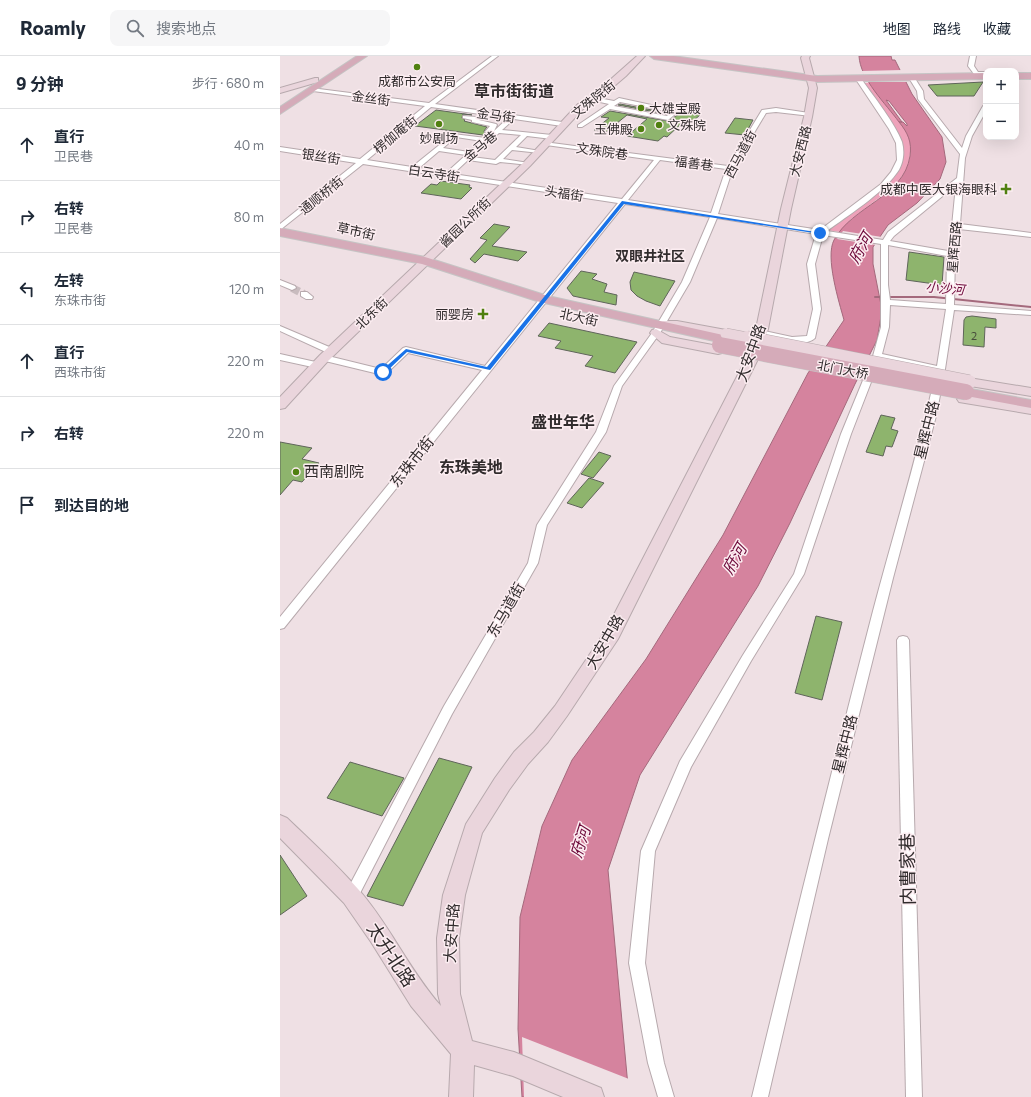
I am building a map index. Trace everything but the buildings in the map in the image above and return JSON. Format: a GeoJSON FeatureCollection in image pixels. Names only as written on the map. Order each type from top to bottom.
{"type":"FeatureCollection","features":[{"type":"Feature","properties":{"kind":"main road"},"geometry":{"type":"LineString","coordinates":[[280,111],[352,56]]}},
{"type":"Feature","properties":{"kind":"main road"},"geometry":{"type":"LineString","coordinates":[[280,103],[363,56]]}},
{"type":"Feature","properties":{"kind":"main road"},"geometry":{"type":"LineString","coordinates":[[654,56],[811,76],[912,77],[983,74]]}},
{"type":"Feature","properties":{"kind":"main road"},"geometry":{"type":"LineString","coordinates":[[677,56],[811,76]]}},
{"type":"Feature","properties":{"kind":"main road"},"geometry":{"type":"LineString","coordinates":[[1019,72],[1031,72]]}},
{"type":"Feature","properties":{"kind":"main road"},"geometry":{"type":"LineString","coordinates":[[1019,76],[1031,76]]}},
{"type":"Feature","properties":{"kind":"main road","name":"草市街"},"geometry":{"type":"LineString","coordinates":[[280,232],[422,264]]}},
{"type":"Feature","properties":{"kind":"main road","name":"草市街"},"geometry":{"type":"LineString","coordinates":[[280,239],[422,264]]}},
{"type":"Feature","properties":{"kind":"main road","name":"北大街"},"geometry":{"type":"LineString","coordinates":[[422,264],[469,282],[541,303],[722,342]]}},
{"type":"Feature","properties":{"kind":"main road","name":"北门大桥"},"geometry":{"type":"LineString","coordinates":[[722,342],[967,390]]}},
{"type":"Feature","properties":{"kind":"main road"},"geometry":{"type":"LineString","coordinates":[[967,390],[1031,397]]}},
{"type":"Feature","properties":{"kind":"main road"},"geometry":{"type":"LineString","coordinates":[[967,390],[1031,404]]}},
{"type":"Feature","properties":{"kind":"street","name":"楞伽庵街"},"geometry":{"type":"LineString","coordinates":[[362,162],[429,106],[495,56]]}},
{"type":"Feature","properties":{"kind":"street","name":"文殊院街"},"geometry":{"type":"LineString","coordinates":[[527,164],[562,124],[581,106],[623,74],[641,56]]}},
{"type":"Feature","properties":{"kind":"street","name":"大安西路"},"geometry":{"type":"LineString","coordinates":[[782,227],[809,115],[813,88],[805,58],[806,56]]}},
{"type":"Feature","properties":{"kind":"street"},"geometry":{"type":"LineString","coordinates":[[973,56],[971,66],[983,73]]}},
{"type":"Feature","properties":{"kind":"street"},"geometry":{"type":"LineString","coordinates":[[912,77],[920,91],[922,96],[921,99],[963,154]]}},
{"type":"Feature","properties":{"kind":"street"},"geometry":{"type":"LineString","coordinates":[[760,333],[797,340],[811,338],[817,308],[811,264],[820,233],[883,185],[894,173],[900,160],[899,143],[892,129],[860,81]]}},
{"type":"Feature","properties":{"kind":"street"},"geometry":{"type":"LineString","coordinates":[[280,91],[314,85]]}},
{"type":"Feature","properties":{"kind":"street","name":"金丝街"},"geometry":{"type":"LineString","coordinates":[[314,85],[429,106]]}},
{"type":"Feature","properties":{"kind":"street"},"geometry":{"type":"LineString","coordinates":[[580,126],[612,105],[619,100],[676,111],[668,118],[625,110],[612,105],[593,98]]}},
{"type":"Feature","properties":{"kind":"street"},"geometry":{"type":"LineString","coordinates":[[625,110],[634,103]]}},
{"type":"Feature","properties":{"kind":"street","name":"金马街"},"geometry":{"type":"LineString","coordinates":[[429,106],[562,124]]}},
{"type":"Feature","properties":{"kind":"street"},"geometry":{"type":"LineString","coordinates":[[647,114],[655,107]]}},
{"type":"Feature","properties":{"kind":"street","name":"西马道街"},"geometry":{"type":"LineString","coordinates":[[659,329],[686,282],[714,216],[730,168],[764,111],[776,110],[809,115]]}},
{"type":"Feature","properties":{"kind":"street"},"geometry":{"type":"LineString","coordinates":[[423,111],[476,119],[474,121],[494,125],[488,132],[497,132]]}},
{"type":"Feature","properties":{"kind":"street","name":"星辉西路"},"geometry":{"type":"LineString","coordinates":[[936,392],[941,369],[950,305],[951,254],[956,226],[963,154],[969,136],[983,111]]}},
{"type":"Feature","properties":{"kind":"street","name":"金马巷"},"geometry":{"type":"LineString","coordinates":[[447,175],[513,117]]}},
{"type":"Feature","properties":{"kind":"street","name":"文殊院巷"},"geometry":{"type":"LineString","coordinates":[[497,132],[526,134],[549,140],[658,159]]}},
{"type":"Feature","properties":{"kind":"street"},"geometry":{"type":"LineString","coordinates":[[499,160],[526,134]]}},
{"type":"Feature","properties":{"kind":"street"},"geometry":{"type":"LineString","coordinates":[[413,170],[455,135],[487,140]]}},
{"type":"Feature","properties":{"kind":"street"},"geometry":{"type":"LineString","coordinates":[[511,148],[538,152]]}},
{"type":"Feature","properties":{"kind":"street","name":"银丝街"},"geometry":{"type":"LineString","coordinates":[[280,149],[362,162]]}},
{"type":"Feature","properties":{"kind":"street"},"geometry":{"type":"LineString","coordinates":[[438,149],[496,162],[499,160],[527,164]]}},
{"type":"Feature","properties":{"kind":"street","name":"福善巷"},"geometry":{"type":"LineString","coordinates":[[658,159],[730,168]]}},
{"type":"Feature","properties":{"kind":"street","name":"东珠市街"},"geometry":{"type":"LineString","coordinates":[[280,625],[658,159]]}},
{"type":"Feature","properties":{"kind":"street","name":"白云寺街"},"geometry":{"type":"LineString","coordinates":[[362,162],[505,184]]}},
{"type":"Feature","properties":{"kind":"street","name":"通顺桥街"},"geometry":{"type":"LineString","coordinates":[[280,228],[362,162]]}},
{"type":"Feature","properties":{"kind":"street","name":"酱园公所街"},"geometry":{"type":"LineString","coordinates":[[422,264],[527,164]]}},
{"type":"Feature","properties":{"kind":"street"},"geometry":{"type":"LineString","coordinates":[[666,1097],[656,1063],[637,963],[648,851],[685,766],[747,658],[799,574],[846,434],[877,356],[885,327],[886,298],[882,242],[960,180]]}},
{"type":"Feature","properties":{"kind":"street","name":"头福街"},"geometry":{"type":"LineString","coordinates":[[505,184],[951,254]]}},
{"type":"Feature","properties":{"kind":"street"},"geometry":{"type":"LineString","coordinates":[[956,226],[1031,235]]}},
{"type":"Feature","properties":{"kind":"street","name":"大安中路"},"geometry":{"type":"LineString","coordinates":[[460,1097],[464,1050],[449,994],[448,938],[454,895],[474,830],[498,790],[521,758],[541,737],[562,710],[612,634],[741,382],[760,333],[768,303],[782,227]]}},
{"type":"Feature","properties":{"kind":"street","name":"北东街"},"geometry":{"type":"LineString","coordinates":[[280,405],[324,358],[422,264]]}},
{"type":"Feature","properties":{"kind":"street"},"geometry":{"type":"LineString","coordinates":[[280,282],[292,288]]}},
{"type":"Feature","properties":{"kind":"street"},"geometry":{"type":"LineString","coordinates":[[886,298],[1031,313]]}},
{"type":"Feature","properties":{"kind":"street"},"geometry":{"type":"LineString","coordinates":[[280,328],[324,358]]}},
{"type":"Feature","properties":{"kind":"street","name":"东马道街"},"geometry":{"type":"LineString","coordinates":[[351,896],[448,710],[533,563],[542,525],[600,432],[618,386],[659,329]]}},
{"type":"Feature","properties":{"kind":"street"},"geometry":{"type":"LineString","coordinates":[[280,357],[324,358],[383,372],[406,350],[488,369]]}},
{"type":"Feature","properties":{"kind":"street"},"geometry":{"type":"LineString","coordinates":[[877,356],[941,369]]}},
{"type":"Feature","properties":{"kind":"street"},"geometry":{"type":"LineString","coordinates":[[967,390],[1031,392]]}},
{"type":"Feature","properties":{"kind":"street"},"geometry":{"type":"LineString","coordinates":[[967,390],[1031,410]]}},
{"type":"Feature","properties":{"kind":"street","name":"星辉中路"},"geometry":{"type":"LineString","coordinates":[[760,1097],[825,824],[936,392]]}},
{"type":"Feature","properties":{"kind":"street","name":"内曹家巷"},"geometry":{"type":"LineString","coordinates":[[903,640],[914,1097]]}},
{"type":"Feature","properties":{"kind":"street","name":"太升北路"},"geometry":{"type":"LineString","coordinates":[[280,824],[351,896],[379,935],[419,998],[464,1050]]}},
{"type":"Feature","properties":{"kind":"street"},"geometry":{"type":"LineString","coordinates":[[464,1050],[514,1064],[592,1097]]}},
{"type":"Feature","properties":{"kind":"shaded area"},"geometry":{"type":"Polygon","coordinates":[[[862,83],[870,83],[903,126],[909,137],[911,146],[908,167],[896,185],[851,219],[840,232],[827,230],[895,173],[901,146],[862,83]]]}},
{"type":"Feature","properties":{"kind":"water","name":"府河"},"geometry":{"type":"Polygon","coordinates":[[[859,56],[891,56],[892,60],[895,60],[912,94],[942,137],[946,162],[940,179],[917,203],[888,225],[873,247],[873,264],[882,310],[877,340],[790,523],[758,586],[640,775],[608,870],[629,1097],[522,1097],[518,1029],[520,917],[542,826],[572,760],[646,659],[723,535],[808,373],[844,320],[836,291],[832,268],[831,257],[834,240],[842,228],[853,218],[888,192],[898,182],[906,170],[910,156],[909,138],[902,126],[869,82],[860,65],[859,56]],[[886,100],[902,122],[907,126],[889,101],[886,100]]]}},
{"type":"Feature","properties":{"kind":"pier"},"geometry":{"type":"Polygon","coordinates":[[[902,70],[908,82],[869,82],[861,71],[902,70]]]}},
{"type":"Feature","properties":{"kind":"pier"},"geometry":{"type":"Polygon","coordinates":[[[843,231],[882,237],[876,245],[837,239],[843,231]]]}},
{"type":"Feature","properties":{"kind":"pier"},"geometry":{"type":"Polygon","coordinates":[[[522,1037],[629,1079],[631,1097],[524,1097],[522,1037]]]}},
{"type":"Feature","properties":{"kind":"waterway","name":"小沙河"},"geometry":{"type":"LineString","coordinates":[[875,297],[934,297],[1031,307]]}},
{"type":"Feature","properties":{"kind":"tunnel"},"geometry":{"type":"LineString","coordinates":[[292,288],[304,294]]}},
{"type":"Feature","properties":{"kind":"place","name":"成都市公安局"},"geometry":{"type":"Point","coordinates":[417,67]}},
{"type":"Feature","properties":{"kind":"place","name":"大雄宝殿"},"geometry":{"type":"Point","coordinates":[641,108]}},
{"type":"Feature","properties":{"kind":"place","name":"妙剧场"},"geometry":{"type":"Point","coordinates":[439,124]}},
{"type":"Feature","properties":{"kind":"place","name":"文殊院"},"geometry":{"type":"Point","coordinates":[659,125]}},
{"type":"Feature","properties":{"kind":"place","name":"玉佛殿"},"geometry":{"type":"Point","coordinates":[641,129]}},
{"type":"Feature","properties":{"kind":"place","name":"成都中医大银海眼科"},"geometry":{"type":"Point","coordinates":[1006,189]}},
{"type":"Feature","properties":{"kind":"place","name":"丽婴房"},"geometry":{"type":"Point","coordinates":[483,314]}},
{"type":"Feature","properties":{"kind":"place","name":"西南剧院"},"geometry":{"type":"Point","coordinates":[296,472]}},
{"type":"Feature","properties":{"kind":"district","name":"草市街街道"},"geometry":{"type":"Point","coordinates":[514,91]}},
{"type":"Feature","properties":{"kind":"district","name":"双眼井社区"},"geometry":{"type":"Point","coordinates":[650,256]}},
{"type":"Feature","properties":{"kind":"district","name":"盛世年华"},"geometry":{"type":"Point","coordinates":[563,422]}},
{"type":"Feature","properties":{"kind":"district","name":"东珠美地"},"geometry":{"type":"Point","coordinates":[471,467]}},
{"type":"Feature","properties":{"kind":"route"},"geometry":{"type":"LineString","coordinates":[[383,372],[406,350],[488,369],[623,202],[820,233]]}}]}
